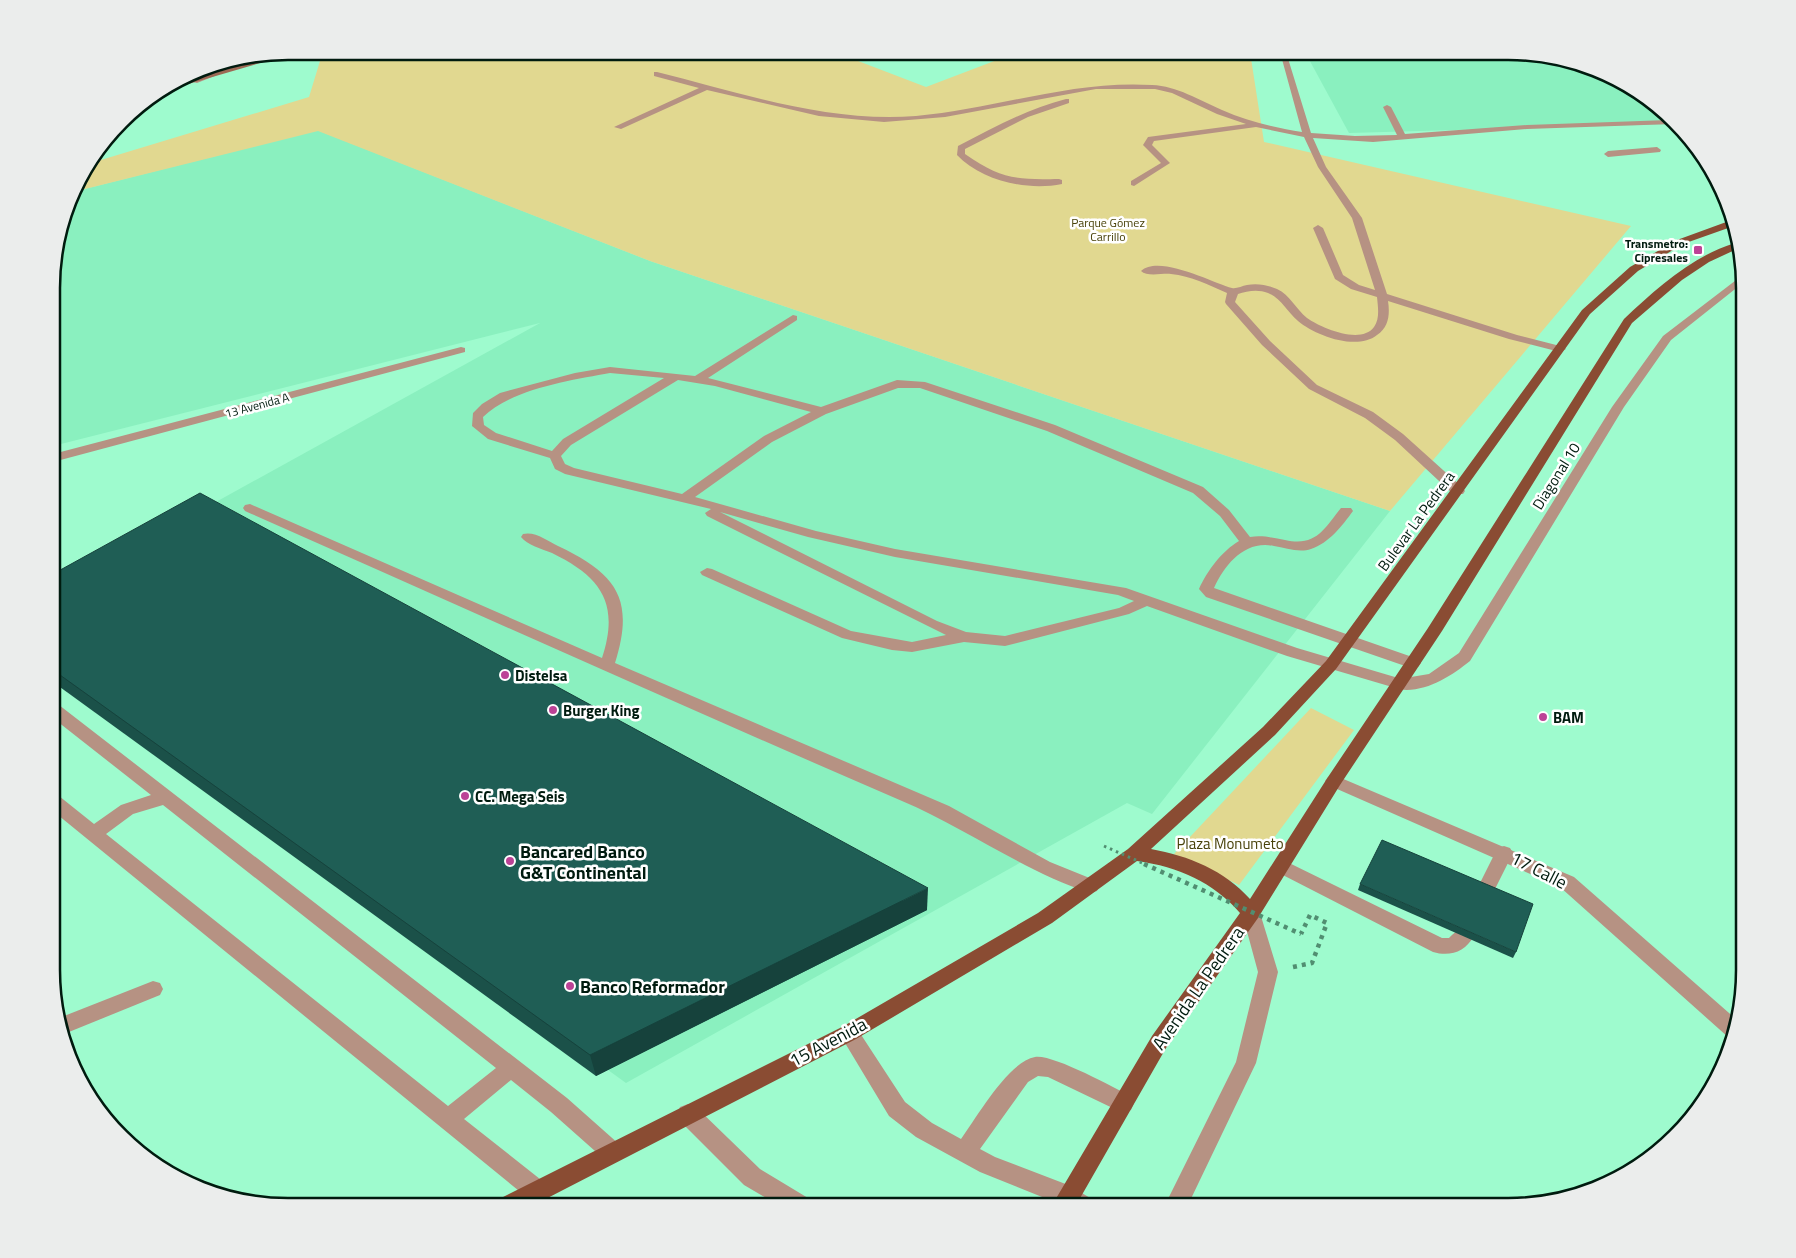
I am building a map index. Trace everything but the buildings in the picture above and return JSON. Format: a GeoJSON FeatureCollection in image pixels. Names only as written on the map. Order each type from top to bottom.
{"type":"FeatureCollection","features":[{"type":"Feature","properties":{"kind":"main road","name":"Bulevar La Pedrera"},"geometry":{"type":"LineString","coordinates":[[1134,854],[1268,731],[1331,665],[1586,312],[1634,270],[1680,242],[1727,225]]}},
{"type":"Feature","properties":{"kind":"main road"},"geometry":{"type":"LineString","coordinates":[[1134,854],[1176,862],[1201,873],[1226,886],[1251,912],[1334,781],[1413,663],[1628,321],[1669,282],[1716,254],[1733,247]]}},
{"type":"Feature","properties":{"kind":"main road","name":"15 Avenida"},"geometry":{"type":"LineString","coordinates":[[524,1198],[849,1033],[1045,918],[1134,854]]}},
{"type":"Feature","properties":{"kind":"main road","name":"Avenida La Pedrera"},"geometry":{"type":"LineString","coordinates":[[1075,1198],[1123,1103],[1159,1042],[1251,912]]}},
{"type":"Feature","properties":{"kind":"street"},"geometry":{"type":"LineString","coordinates":[[1146,271],[1162,269],[1190,272],[1233,292],[1244,288],[1256,287],[1274,291],[1284,299],[1292,312],[1306,322],[1345,338],[1368,338],[1378,331],[1383,320],[1383,296],[1355,215],[1317,160],[1286,60]]}},
{"type":"Feature","properties":{"kind":"street"},"geometry":{"type":"LineString","coordinates":[[186,83],[261,62]]}},
{"type":"Feature","properties":{"kind":"street"},"geometry":{"type":"LineString","coordinates":[[194,81],[228,68]]}},
{"type":"Feature","properties":{"kind":"street"},"geometry":{"type":"LineString","coordinates":[[657,74],[822,114],[854,119],[918,118],[1105,87],[1156,87],[1180,92],[1228,116],[1257,125],[1309,136],[1364,139],[1609,123],[1664,122]]}},
{"type":"Feature","properties":{"kind":"street"},"geometry":{"type":"LineString","coordinates":[[618,127],[707,87]]}},
{"type":"Feature","properties":{"kind":"street"},"geometry":{"type":"LineString","coordinates":[[1059,182],[1019,183],[1001,179],[988,174],[960,155],[961,148],[1016,118],[1043,107],[1100,93],[1105,87]]}},
{"type":"Feature","properties":{"kind":"street"},"geometry":{"type":"LineString","coordinates":[[1387,108],[1402,137]]}},
{"type":"Feature","properties":{"kind":"street"},"geometry":{"type":"LineString","coordinates":[[1134,183],[1166,163],[1147,145],[1151,139],[1257,125]]}},
{"type":"Feature","properties":{"kind":"street"},"geometry":{"type":"LineString","coordinates":[[1451,143],[1572,133],[1673,131]]}},
{"type":"Feature","properties":{"kind":"street"},"geometry":{"type":"LineString","coordinates":[[1608,154],[1657,150]]}},
{"type":"Feature","properties":{"kind":"street"},"geometry":{"type":"LineString","coordinates":[[1318,228],[1340,277],[1355,287],[1560,349]]}},
{"type":"Feature","properties":{"kind":"street","name":"Diagonal 10"},"geometry":{"type":"LineString","coordinates":[[1399,684],[1421,683],[1442,676],[1465,657],[1486,626],[1618,407],[1667,338],[1736,283]]}},
{"type":"Feature","properties":{"kind":"street"},"geometry":{"type":"LineString","coordinates":[[1233,292],[1230,302],[1266,343],[1314,387],[1368,415],[1399,436],[1458,491]]}},
{"type":"Feature","properties":{"kind":"street"},"geometry":{"type":"LineString","coordinates":[[697,380],[793,318]]}},
{"type":"Feature","properties":{"kind":"street","name":"13 Avenida A"},"geometry":{"type":"LineString","coordinates":[[60,456],[461,350]]}},
{"type":"Feature","properties":{"kind":"street"},"geometry":{"type":"LineString","coordinates":[[822,411],[697,380],[676,376],[610,370],[575,376],[504,396],[486,407],[477,416],[478,426],[492,436],[555,456],[560,466],[570,471],[684,498],[813,534],[895,553],[1121,591],[1331,665],[1399,684]]}},
{"type":"Feature","properties":{"kind":"street"},"geometry":{"type":"LineString","coordinates":[[555,456],[567,442],[676,376]]}},
{"type":"Feature","properties":{"kind":"street"},"geometry":{"type":"LineString","coordinates":[[684,498],[710,477],[768,439],[822,411],[897,384],[921,384],[1051,428],[1198,490],[1219,506],[1236,523],[1246,541]]}},
{"type":"Feature","properties":{"kind":"street"},"geometry":{"type":"LineString","coordinates":[[684,498],[932,624],[964,637]]}},
{"type":"Feature","properties":{"kind":"street"},"geometry":{"type":"LineString","coordinates":[[250,508],[607,666],[943,811],[1044,867],[1090,886]]}},
{"type":"Feature","properties":{"kind":"street"},"geometry":{"type":"LineString","coordinates":[[1346,510],[1317,542],[1304,546],[1265,540],[1246,541],[1231,551],[1206,589],[1211,594],[1413,663]]}},
{"type":"Feature","properties":{"kind":"street"},"geometry":{"type":"LineString","coordinates":[[528,537],[588,567],[601,578],[613,595],[617,612],[616,634],[607,666]]}},
{"type":"Feature","properties":{"kind":"street"},"geometry":{"type":"LineString","coordinates":[[707,572],[856,637],[892,645],[912,647],[964,637],[1005,641],[1124,611],[1147,600]]}},
{"type":"Feature","properties":{"kind":"street"},"geometry":{"type":"LineString","coordinates":[[1194,616],[1211,594]]}},
{"type":"Feature","properties":{"kind":"street"},"geometry":{"type":"LineString","coordinates":[[60,715],[559,1105],[612,1152]]}},
{"type":"Feature","properties":{"kind":"street","name":"17 Calle"},"geometry":{"type":"LineString","coordinates":[[1334,781],[1504,853],[1567,882],[1729,1025]]}},
{"type":"Feature","properties":{"kind":"street"},"geometry":{"type":"LineString","coordinates":[[95,834],[103,825],[126,809],[166,798]]}},
{"type":"Feature","properties":{"kind":"street"},"geometry":{"type":"LineString","coordinates":[[60,806],[537,1191]]}},
{"type":"Feature","properties":{"kind":"street"},"geometry":{"type":"LineString","coordinates":[[1486,890],[1504,853]]}},
{"type":"Feature","properties":{"kind":"street"},"geometry":{"type":"LineString","coordinates":[[1281,866],[1440,946],[1453,946],[1464,936]]}},
{"type":"Feature","properties":{"kind":"street","name":"Avenida La Pedrera"},"geometry":{"type":"LineString","coordinates":[[1179,1198],[1246,1062],[1268,972],[1251,912]]}},
{"type":"Feature","properties":{"kind":"street"},"geometry":{"type":"LineString","coordinates":[[67,1024],[153,989]]}},
{"type":"Feature","properties":{"kind":"street"},"geometry":{"type":"LineString","coordinates":[[849,1033],[897,1109],[924,1130],[964,1153],[1061,1198]]}},
{"type":"Feature","properties":{"kind":"street"},"geometry":{"type":"LineString","coordinates":[[964,1153],[1021,1075],[1036,1066],[1050,1068],[1123,1103]]}},
{"type":"Feature","properties":{"kind":"street"},"geometry":{"type":"LineString","coordinates":[[447,1120],[511,1068]]}},
{"type":"Feature","properties":{"kind":"street"},"geometry":{"type":"LineString","coordinates":[[688,1114],[752,1177],[787,1198]]}},
{"type":"Feature","properties":{"kind":"path"},"geometry":{"type":"LineString","coordinates":[[1104,846],[1301,934],[1310,915],[1327,923],[1312,963]]}},
{"type":"Feature","properties":{"kind":"shaded area"},"geometry":{"type":"Polygon","coordinates":[[[1309,60],[1523,60],[1553,64],[1582,72],[1609,83],[1635,98],[1666,124],[1349,133],[1309,60]]]}},
{"type":"Feature","properties":{"kind":"shaded area"},"geometry":{"type":"Polygon","coordinates":[[[317,130],[650,261],[1390,511],[1152,814],[1127,803],[626,1083],[60,673],[60,588],[540,323],[60,444],[60,273],[64,243],[72,214],[82,190],[317,130]]]}},
{"type":"Feature","properties":{"kind":"green space","name":"Parque Gómez Carrillo"},"geometry":{"type":"Polygon","coordinates":[[[856,60],[926,87],[997,60],[1251,60],[1264,142],[1631,226],[1390,511],[650,261],[318,131],[82,190],[98,161],[309,97],[320,61],[856,60]]]}},
{"type":"Feature","properties":{"kind":"green space","name":"Plaza Monumeto"},"geometry":{"type":"Polygon","coordinates":[[[1311,708],[1354,730],[1239,885],[1174,854],[1311,708]]]}},
{"type":"Feature","properties":{"kind":"place","name":"Transmetro: Cipresales"},"geometry":{"type":"Point","coordinates":[1698,250]}},
{"type":"Feature","properties":{"kind":"place","name":"Distelsa"},"geometry":{"type":"Point","coordinates":[505,675]}},
{"type":"Feature","properties":{"kind":"place","name":"Burger King"},"geometry":{"type":"Point","coordinates":[553,710]}},
{"type":"Feature","properties":{"kind":"place","name":"BAM"},"geometry":{"type":"Point","coordinates":[1543,717]}},
{"type":"Feature","properties":{"kind":"place","name":"CC. Mega Seis"},"geometry":{"type":"Point","coordinates":[465,796]}},
{"type":"Feature","properties":{"kind":"place","name":"Bancared Banco G&T Continental"},"geometry":{"type":"Point","coordinates":[510,861]}},
{"type":"Feature","properties":{"kind":"place","name":"Banco Reformador"},"geometry":{"type":"Point","coordinates":[570,986]}}]}
